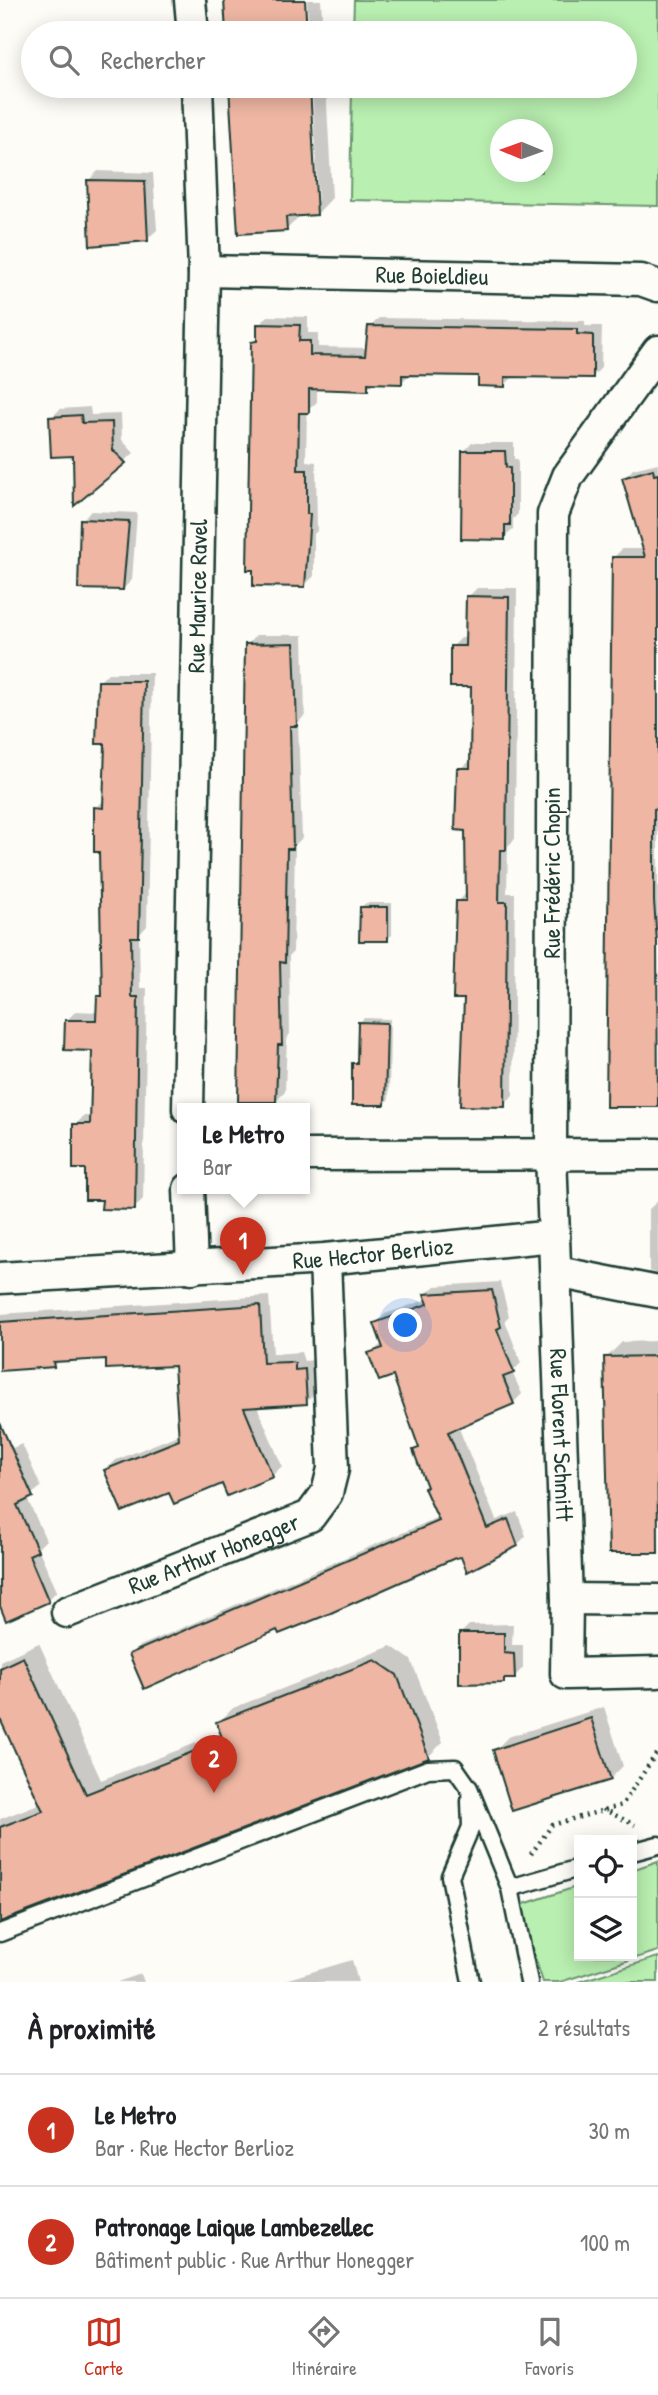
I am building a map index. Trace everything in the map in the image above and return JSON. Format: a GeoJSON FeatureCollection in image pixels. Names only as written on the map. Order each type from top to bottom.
{"type":"FeatureCollection","features":[{"type":"Feature","properties":{"kind":"street"},"geometry":{"type":"LineString","coordinates":[[190,0],[192,21]]}},
{"type":"Feature","properties":{"kind":"street","name":"Rue Maurice Ravel"},"geometry":{"type":"LineString","coordinates":[[188,1103],[204,271],[197,98]]}},
{"type":"Feature","properties":{"kind":"street","name":"Rue Boieldieu"},"geometry":{"type":"LineString","coordinates":[[204,271],[641,280],[658,286]]}},
{"type":"Feature","properties":{"kind":"street","name":"Rue Frédéric Chopin"},"geometry":{"type":"LineString","coordinates":[[557,1272],[551,1153],[554,513],[568,476],[658,351]]}},
{"type":"Feature","properties":{"kind":"street"},"geometry":{"type":"LineString","coordinates":[[310,1155],[658,1154]]}},
{"type":"Feature","properties":{"kind":"street"},"geometry":{"type":"LineString","coordinates":[[189,1194],[192,1268]]}},
{"type":"Feature","properties":{"kind":"street","name":"Rue Hector Berlioz"},"geometry":{"type":"LineString","coordinates":[[0,1278],[325,1259],[554,1236]]}},
{"type":"Feature","properties":{"kind":"street","name":"Rue Arthur Honegger"},"geometry":{"type":"LineString","coordinates":[[67,1612],[310,1516],[327,1493],[333,1469],[325,1259]]}},
{"type":"Feature","properties":{"kind":"street"},"geometry":{"type":"LineString","coordinates":[[557,1272],[658,1292]]}},
{"type":"Feature","properties":{"kind":"street","name":"Rue Florent Schmitt"},"geometry":{"type":"LineString","coordinates":[[557,1272],[567,1600],[566,1674],[658,1672]]}},
{"type":"Feature","properties":{"kind":"street"},"geometry":{"type":"LineString","coordinates":[[567,1600],[658,1600]]}},
{"type":"Feature","properties":{"kind":"lane"},"geometry":{"type":"LineString","coordinates":[[0,1933],[428,1769],[455,1768],[470,1788],[515,1886],[529,1982]]}},
{"type":"Feature","properties":{"kind":"lane"},"geometry":{"type":"LineString","coordinates":[[470,1788],[471,1827],[450,1876],[471,1982]]}},
{"type":"Feature","properties":{"kind":"lane"},"geometry":{"type":"LineString","coordinates":[[637,1851],[658,1845]]}},
{"type":"Feature","properties":{"kind":"lane"},"geometry":{"type":"LineString","coordinates":[[515,1886],[574,1869]]}},
{"type":"Feature","properties":{"kind":"path"},"geometry":{"type":"LineString","coordinates":[[515,1886],[531,1855],[552,1825],[622,1805],[658,1751]]}},
{"type":"Feature","properties":{"kind":"path"},"geometry":{"type":"LineString","coordinates":[[603,1809],[647,1830]]}},
{"type":"Feature","properties":{"kind":"green space"},"geometry":{"type":"Polygon","coordinates":[[[354,0],[658,0],[658,206],[350,200],[352,98],[637,98],[637,21],[353,21],[354,0]]]}},
{"type":"Feature","properties":{"kind":"green space"},"geometry":{"type":"Polygon","coordinates":[[[658,1861],[658,1951],[637,1958],[637,1898],[637,1868],[658,1861]]]}},
{"type":"Feature","properties":{"kind":"green space"},"geometry":{"type":"Polygon","coordinates":[[[574,1888],[574,1961],[626,1961],[560,1982],[543,1982],[518,1906],[574,1888]]]}},
{"type":"Feature","properties":{"kind":"green space"},"geometry":{"type":"Polygon","coordinates":[[[658,1957],[658,1982],[578,1982],[658,1957]]]}},
{"type":"Feature","properties":{"kind":"building"},"geometry":{"type":"Polygon","coordinates":[[[224,0],[305,0],[306,21],[225,21],[224,0]]]}},
{"type":"Feature","properties":{"kind":"building"},"geometry":{"type":"Polygon","coordinates":[[[230,98],[311,98],[317,215],[286,217],[287,231],[238,234],[230,98]]]}},
{"type":"Feature","properties":{"kind":"building"},"geometry":{"type":"Polygon","coordinates":[[[87,180],[145,181],[148,241],[90,246],[87,180]]]}},
{"type":"Feature","properties":{"kind":"building"},"geometry":{"type":"Polygon","coordinates":[[[257,324],[300,325],[299,341],[310,341],[310,355],[365,356],[368,326],[577,329],[577,334],[593,335],[593,378],[505,377],[505,387],[478,386],[478,376],[402,375],[402,384],[368,383],[368,391],[309,389],[309,413],[299,413],[298,470],[307,470],[307,514],[310,514],[305,587],[253,586],[253,570],[247,570],[251,342],[257,341],[257,324]]]}},
{"type":"Feature","properties":{"kind":"building"},"geometry":{"type":"Polygon","coordinates":[[[81,415],[82,423],[112,422],[113,450],[126,463],[74,506],[73,456],[51,457],[49,417],[81,415]]]}},
{"type":"Feature","properties":{"kind":"building"},"geometry":{"type":"Polygon","coordinates":[[[462,451],[505,451],[506,467],[510,468],[510,525],[505,525],[505,540],[461,539],[462,451]]]}},
{"type":"Feature","properties":{"kind":"building"},"geometry":{"type":"Polygon","coordinates":[[[653,469],[654,475],[658,474],[658,808],[654,809],[654,901],[657,942],[658,1107],[606,1107],[612,557],[645,557],[622,478],[653,469]]]}},
{"type":"Feature","properties":{"kind":"building"},"geometry":{"type":"Polygon","coordinates":[[[80,519],[129,521],[123,590],[78,589],[80,519]]]}},
{"type":"Feature","properties":{"kind":"building"},"geometry":{"type":"Polygon","coordinates":[[[466,596],[509,597],[506,850],[500,850],[499,902],[507,902],[505,1107],[460,1106],[464,999],[453,999],[456,901],[466,901],[465,831],[455,830],[457,768],[470,768],[471,687],[450,687],[450,646],[465,646],[466,596]]]}},
{"type":"Feature","properties":{"kind":"building"},"geometry":{"type":"Polygon","coordinates":[[[294,643],[297,726],[290,726],[293,849],[287,849],[285,963],[280,962],[282,1045],[278,1045],[276,1102],[238,1102],[245,644],[294,643]]]}},
{"type":"Feature","properties":{"kind":"building"},"geometry":{"type":"Polygon","coordinates":[[[98,681],[144,681],[139,937],[131,937],[132,997],[138,997],[135,1210],[101,1209],[102,1200],[85,1200],[85,1169],[73,1169],[73,1124],[90,1124],[92,1051],[64,1050],[65,1020],[96,1020],[97,996],[102,996],[99,852],[94,852],[94,807],[103,808],[105,744],[96,744],[98,681]]]}},
{"type":"Feature","properties":{"kind":"building"},"geometry":{"type":"Polygon","coordinates":[[[360,907],[388,907],[388,941],[359,941],[360,907]]]}},
{"type":"Feature","properties":{"kind":"building"},"geometry":{"type":"Polygon","coordinates":[[[358,1022],[387,1023],[385,1105],[352,1105],[352,1063],[357,1063],[358,1022]]]}},
{"type":"Feature","properties":{"kind":"building"},"geometry":{"type":"Polygon","coordinates":[[[492,1290],[501,1327],[497,1329],[514,1373],[503,1377],[514,1404],[448,1432],[487,1528],[508,1519],[518,1546],[467,1572],[461,1557],[455,1558],[324,1616],[279,1634],[277,1630],[144,1689],[129,1654],[439,1521],[424,1488],[427,1487],[413,1450],[419,1448],[393,1376],[379,1381],[368,1353],[383,1348],[374,1323],[428,1304],[424,1294],[492,1290]]]}},
{"type":"Feature","properties":{"kind":"building"},"geometry":{"type":"Polygon","coordinates":[[[260,1305],[263,1363],[290,1362],[295,1363],[295,1370],[305,1369],[307,1404],[244,1408],[273,1477],[227,1496],[222,1484],[174,1504],[169,1493],[122,1512],[104,1470],[179,1440],[174,1366],[106,1369],[106,1359],[53,1362],[54,1367],[0,1371],[0,1322],[260,1305]]]}},
{"type":"Feature","properties":{"kind":"building"},"geometry":{"type":"Polygon","coordinates":[[[657,1356],[658,1553],[609,1553],[604,1357],[657,1356]]]}},
{"type":"Feature","properties":{"kind":"building"},"geometry":{"type":"Polygon","coordinates":[[[0,1423],[33,1497],[17,1505],[38,1551],[29,1555],[49,1602],[6,1621],[0,1606],[0,1423]]]}},
{"type":"Feature","properties":{"kind":"building"},"geometry":{"type":"Polygon","coordinates":[[[459,1633],[504,1633],[504,1653],[514,1654],[515,1679],[504,1679],[504,1683],[459,1684],[459,1633]]]}},
{"type":"Feature","properties":{"kind":"building"},"geometry":{"type":"Polygon","coordinates":[[[23,1657],[86,1794],[223,1740],[216,1722],[375,1660],[397,1675],[429,1758],[0,1922],[0,1827],[43,1811],[0,1719],[0,1668],[23,1657]]]}},
{"type":"Feature","properties":{"kind":"building"},"geometry":{"type":"Polygon","coordinates":[[[591,1718],[611,1780],[512,1811],[493,1750],[591,1718]]]}},
{"type":"Feature","properties":{"kind":"place","name":"Le Metro"},"geometry":{"type":"Point","coordinates":[243,1275]}},
{"type":"Feature","properties":{"kind":"place","name":"Patronage Laique Lambezellec"},"geometry":{"type":"Point","coordinates":[214,1793]}}]}
